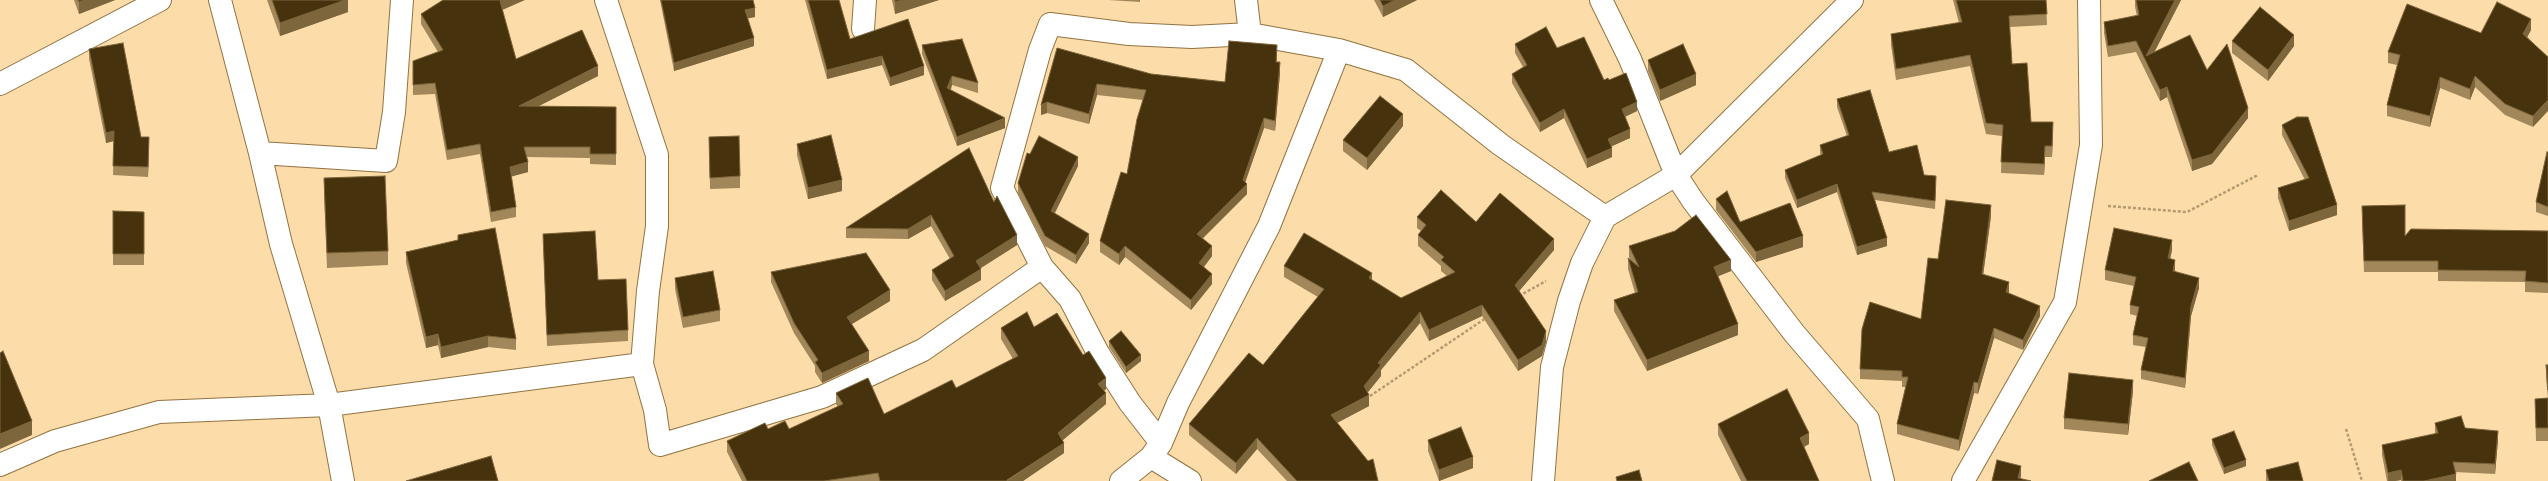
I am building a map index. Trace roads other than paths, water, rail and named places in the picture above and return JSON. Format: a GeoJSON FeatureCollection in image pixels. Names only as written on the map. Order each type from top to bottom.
{"type":"FeatureCollection","features":[{"type":"Feature","properties":{"kind":"street"},"geometry":{"type":"LineString","coordinates":[[0,84],[160,0]]}},
{"type":"Feature","properties":{"kind":"street"},"geometry":{"type":"LineString","coordinates":[[220,0],[260,153],[281,244],[329,405],[343,481]]}},
{"type":"Feature","properties":{"kind":"street"},"geometry":{"type":"LineString","coordinates":[[260,153],[386,161],[394,112],[402,0]]}},
{"type":"Feature","properties":{"kind":"street"},"geometry":{"type":"LineString","coordinates":[[606,0],[657,155],[657,226],[648,291],[642,364],[656,410],[660,445],[822,397],[923,350],[1042,267]]}},
{"type":"Feature","properties":{"kind":"street"},"geometry":{"type":"LineString","coordinates":[[863,29],[865,0]]}},
{"type":"Feature","properties":{"kind":"street"},"geometry":{"type":"LineString","coordinates":[[1246,0],[1250,34]]}},
{"type":"Feature","properties":{"kind":"street"},"geometry":{"type":"LineString","coordinates":[[1601,0],[1630,59],[1676,175],[1693,202],[1794,333],[1868,419],[1883,481]]}},
{"type":"Feature","properties":{"kind":"street"},"geometry":{"type":"LineString","coordinates":[[1543,481],[1552,367],[1569,301],[1582,263],[1605,217],[1676,175],[1852,0]]}},
{"type":"Feature","properties":{"kind":"street"},"geometry":{"type":"LineString","coordinates":[[1963,481],[2065,302],[2091,145],[2089,0]]}},
{"type":"Feature","properties":{"kind":"street"},"geometry":{"type":"LineString","coordinates":[[1190,481],[1156,450],[1130,402],[1102,359],[1070,299],[1042,267],[1002,188],[1040,50],[1050,24],[1129,34],[1192,37],[1250,34],[1339,50],[1406,70],[1501,145],[1605,217]]}},
{"type":"Feature","properties":{"kind":"street"},"geometry":{"type":"LineString","coordinates":[[1121,481],[1156,450],[1178,403],[1269,226],[1339,50]]}},
{"type":"Feature","properties":{"kind":"street"},"geometry":{"type":"LineString","coordinates":[[0,465],[55,441],[159,412],[329,405],[642,364]]}}]}
